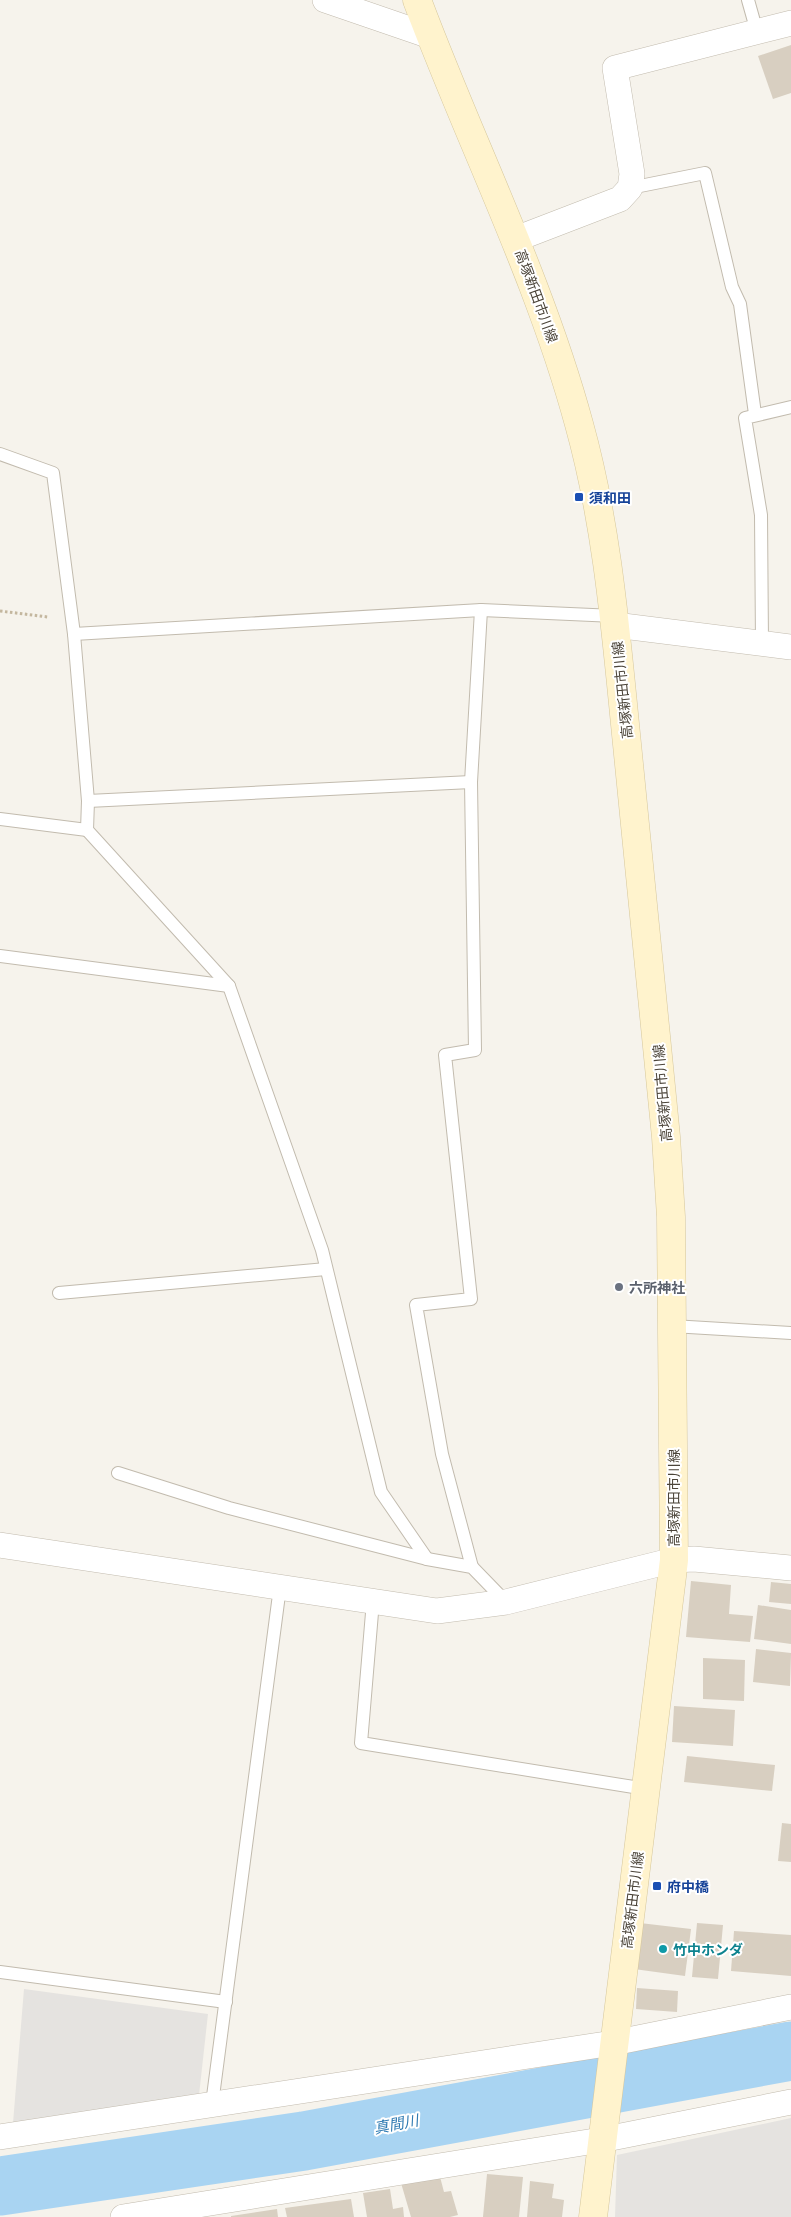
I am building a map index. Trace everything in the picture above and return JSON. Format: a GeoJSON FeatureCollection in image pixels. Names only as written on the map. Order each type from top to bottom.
{"type":"FeatureCollection","features":[{"type":"Feature","properties":{"kind":"main road","name":"高塚新田市川線"},"geometry":{"type":"LineString","coordinates":[[417,0],[430,36],[516,239],[555,345],[580,425],[600,510],[615,620],[666,1137],[671,1217],[674,1560],[602,2131],[593,2217]]}},
{"type":"Feature","properties":{"kind":"street"},"geometry":{"type":"LineString","coordinates":[[325,0],[430,36]]}},
{"type":"Feature","properties":{"kind":"street"},"geometry":{"type":"LineString","coordinates":[[516,239],[620,199],[630,188],[632,174],[614,68],[791,23]]}},
{"type":"Feature","properties":{"kind":"street"},"geometry":{"type":"LineString","coordinates":[[615,620],[791,647]]}},
{"type":"Feature","properties":{"kind":"street"},"geometry":{"type":"LineString","coordinates":[[0,1545],[437,1611],[506,1602],[674,1560],[694,1559],[791,1568]]}},
{"type":"Feature","properties":{"kind":"street"},"geometry":{"type":"LineString","coordinates":[[0,2137],[212,2104],[612,2051],[791,2008]]}},
{"type":"Feature","properties":{"kind":"street"},"geometry":{"type":"LineString","coordinates":[[123,2217],[602,2131],[791,2102]]}},
{"type":"Feature","properties":{"kind":"lane"},"geometry":{"type":"LineString","coordinates":[[748,0],[757,32]]}},
{"type":"Feature","properties":{"kind":"lane"},"geometry":{"type":"LineString","coordinates":[[630,188],[705,173],[732,288],[740,304],[755,414]]}},
{"type":"Feature","properties":{"kind":"lane"},"geometry":{"type":"LineString","coordinates":[[762,644],[761,515],[745,418],[755,414],[791,407]]}},
{"type":"Feature","properties":{"kind":"lane"},"geometry":{"type":"LineString","coordinates":[[0,454],[53,473],[74,634],[88,801],[87,830]]}},
{"type":"Feature","properties":{"kind":"lane"},"geometry":{"type":"LineString","coordinates":[[74,634],[481,610],[615,620]]}},
{"type":"Feature","properties":{"kind":"lane"},"geometry":{"type":"LineString","coordinates":[[481,610],[471,782],[475,1050],[445,1055],[471,1299],[416,1306],[442,1454],[472,1567],[506,1602]]}},
{"type":"Feature","properties":{"kind":"lane"},"geometry":{"type":"LineString","coordinates":[[88,801],[471,782]]}},
{"type":"Feature","properties":{"kind":"lane"},"geometry":{"type":"LineString","coordinates":[[0,819],[87,830],[229,986],[326,1269],[381,1492],[427,1559]]}},
{"type":"Feature","properties":{"kind":"lane"},"geometry":{"type":"LineString","coordinates":[[0,956],[229,986]]}},
{"type":"Feature","properties":{"kind":"lane"},"geometry":{"type":"LineString","coordinates":[[59,1292],[326,1269]]}},
{"type":"Feature","properties":{"kind":"lane"},"geometry":{"type":"LineString","coordinates":[[672,1326],[791,1333]]}},
{"type":"Feature","properties":{"kind":"lane"},"geometry":{"type":"LineString","coordinates":[[118,1473],[229,1508],[427,1559],[472,1567]]}},
{"type":"Feature","properties":{"kind":"lane"},"geometry":{"type":"LineString","coordinates":[[212,2104],[280,1587]]}},
{"type":"Feature","properties":{"kind":"lane"},"geometry":{"type":"LineString","coordinates":[[373,1601],[361,1743],[646,1789]]}},
{"type":"Feature","properties":{"kind":"lane"},"geometry":{"type":"LineString","coordinates":[[0,1972],[226,2002]]}},
{"type":"Feature","properties":{"kind":"path"},"geometry":{"type":"LineString","coordinates":[[0,611],[71,620]]}},
{"type":"Feature","properties":{"kind":"shaded area"},"geometry":{"type":"Polygon","coordinates":[[[24,1989],[208,2014],[199,2095],[13,2123],[24,1989]]]}},
{"type":"Feature","properties":{"kind":"shaded area"},"geometry":{"type":"Polygon","coordinates":[[[791,2118],[791,2217],[615,2217],[617,2155],[791,2118]]]}},
{"type":"Feature","properties":{"kind":"building"},"geometry":{"type":"Polygon","coordinates":[[[791,45],[791,93],[773,99],[758,56],[791,45]]]}},
{"type":"Feature","properties":{"kind":"building"},"geometry":{"type":"Polygon","coordinates":[[[691,1581],[731,1585],[729,1614],[753,1616],[750,1642],[686,1637],[691,1581]]]}},
{"type":"Feature","properties":{"kind":"building"},"geometry":{"type":"Polygon","coordinates":[[[771,1582],[791,1584],[791,1604],[769,1602],[771,1582]]]}},
{"type":"Feature","properties":{"kind":"building"},"geometry":{"type":"Polygon","coordinates":[[[758,1605],[791,1610],[791,1644],[754,1639],[758,1605]]]}},
{"type":"Feature","properties":{"kind":"building"},"geometry":{"type":"Polygon","coordinates":[[[756,1649],[791,1653],[790,1686],[753,1682],[756,1649]]]}},
{"type":"Feature","properties":{"kind":"building"},"geometry":{"type":"Polygon","coordinates":[[[703,1658],[745,1660],[744,1701],[703,1699],[703,1658]]]}},
{"type":"Feature","properties":{"kind":"building"},"geometry":{"type":"Polygon","coordinates":[[[674,1706],[735,1710],[733,1746],[672,1742],[674,1706]]]}},
{"type":"Feature","properties":{"kind":"building"},"geometry":{"type":"Polygon","coordinates":[[[687,1756],[775,1765],[772,1791],[684,1782],[687,1756]]]}},
{"type":"Feature","properties":{"kind":"building"},"geometry":{"type":"Polygon","coordinates":[[[782,1823],[791,1824],[791,1862],[778,1861],[782,1823]]]}},
{"type":"Feature","properties":{"kind":"building","name":"竹中ホンダ"},"geometry":{"type":"Polygon","coordinates":[[[640,1923],[691,1929],[685,1976],[634,1969],[640,1923]]]}},
{"type":"Feature","properties":{"kind":"building"},"geometry":{"type":"Polygon","coordinates":[[[697,1923],[723,1925],[718,1979],[692,1977],[697,1923]]]}},
{"type":"Feature","properties":{"kind":"building"},"geometry":{"type":"Polygon","coordinates":[[[734,1931],[791,1935],[791,1976],[731,1971],[734,1931]]]}},
{"type":"Feature","properties":{"kind":"building"},"geometry":{"type":"Polygon","coordinates":[[[637,1988],[678,1991],[677,2012],[636,2009],[637,1988]]]}},
{"type":"Feature","properties":{"kind":"building"},"geometry":{"type":"Polygon","coordinates":[[[439,2173],[444,2192],[451,2191],[458,2215],[450,2217],[411,2217],[401,2183],[439,2173]]]}},
{"type":"Feature","properties":{"kind":"building"},"geometry":{"type":"Polygon","coordinates":[[[487,2174],[523,2177],[519,2217],[483,2217],[487,2174]]]}},
{"type":"Feature","properties":{"kind":"building"},"geometry":{"type":"Polygon","coordinates":[[[530,2181],[554,2184],[552,2198],[564,2200],[562,2217],[527,2217],[530,2181]]]}},
{"type":"Feature","properties":{"kind":"building"},"geometry":{"type":"Polygon","coordinates":[[[390,2189],[393,2209],[403,2207],[404,2217],[367,2217],[363,2193],[390,2189]]]}},
{"type":"Feature","properties":{"kind":"building"},"geometry":{"type":"Polygon","coordinates":[[[351,2199],[354,2217],[287,2217],[285,2208],[351,2199]]]}},
{"type":"Feature","properties":{"kind":"building"},"geometry":{"type":"Polygon","coordinates":[[[277,2209],[278,2217],[231,2217],[231,2216],[277,2209]]]}},
{"type":"Feature","properties":{"kind":"waterway","name":"真間川"},"geometry":{"type":"LineString","coordinates":[[0,2186],[304,2141],[791,2051]]}},
{"type":"Feature","properties":{"kind":"place","name":"須和田"},"geometry":{"type":"Point","coordinates":[579,497]}},
{"type":"Feature","properties":{"kind":"place","name":"六所神社"},"geometry":{"type":"Point","coordinates":[619,1287]}},
{"type":"Feature","properties":{"kind":"place","name":"府中橋"},"geometry":{"type":"Point","coordinates":[657,1886]}},
{"type":"Feature","properties":{"kind":"place","name":"竹中ホンダ"},"geometry":{"type":"Point","coordinates":[663,1949]}}]}
